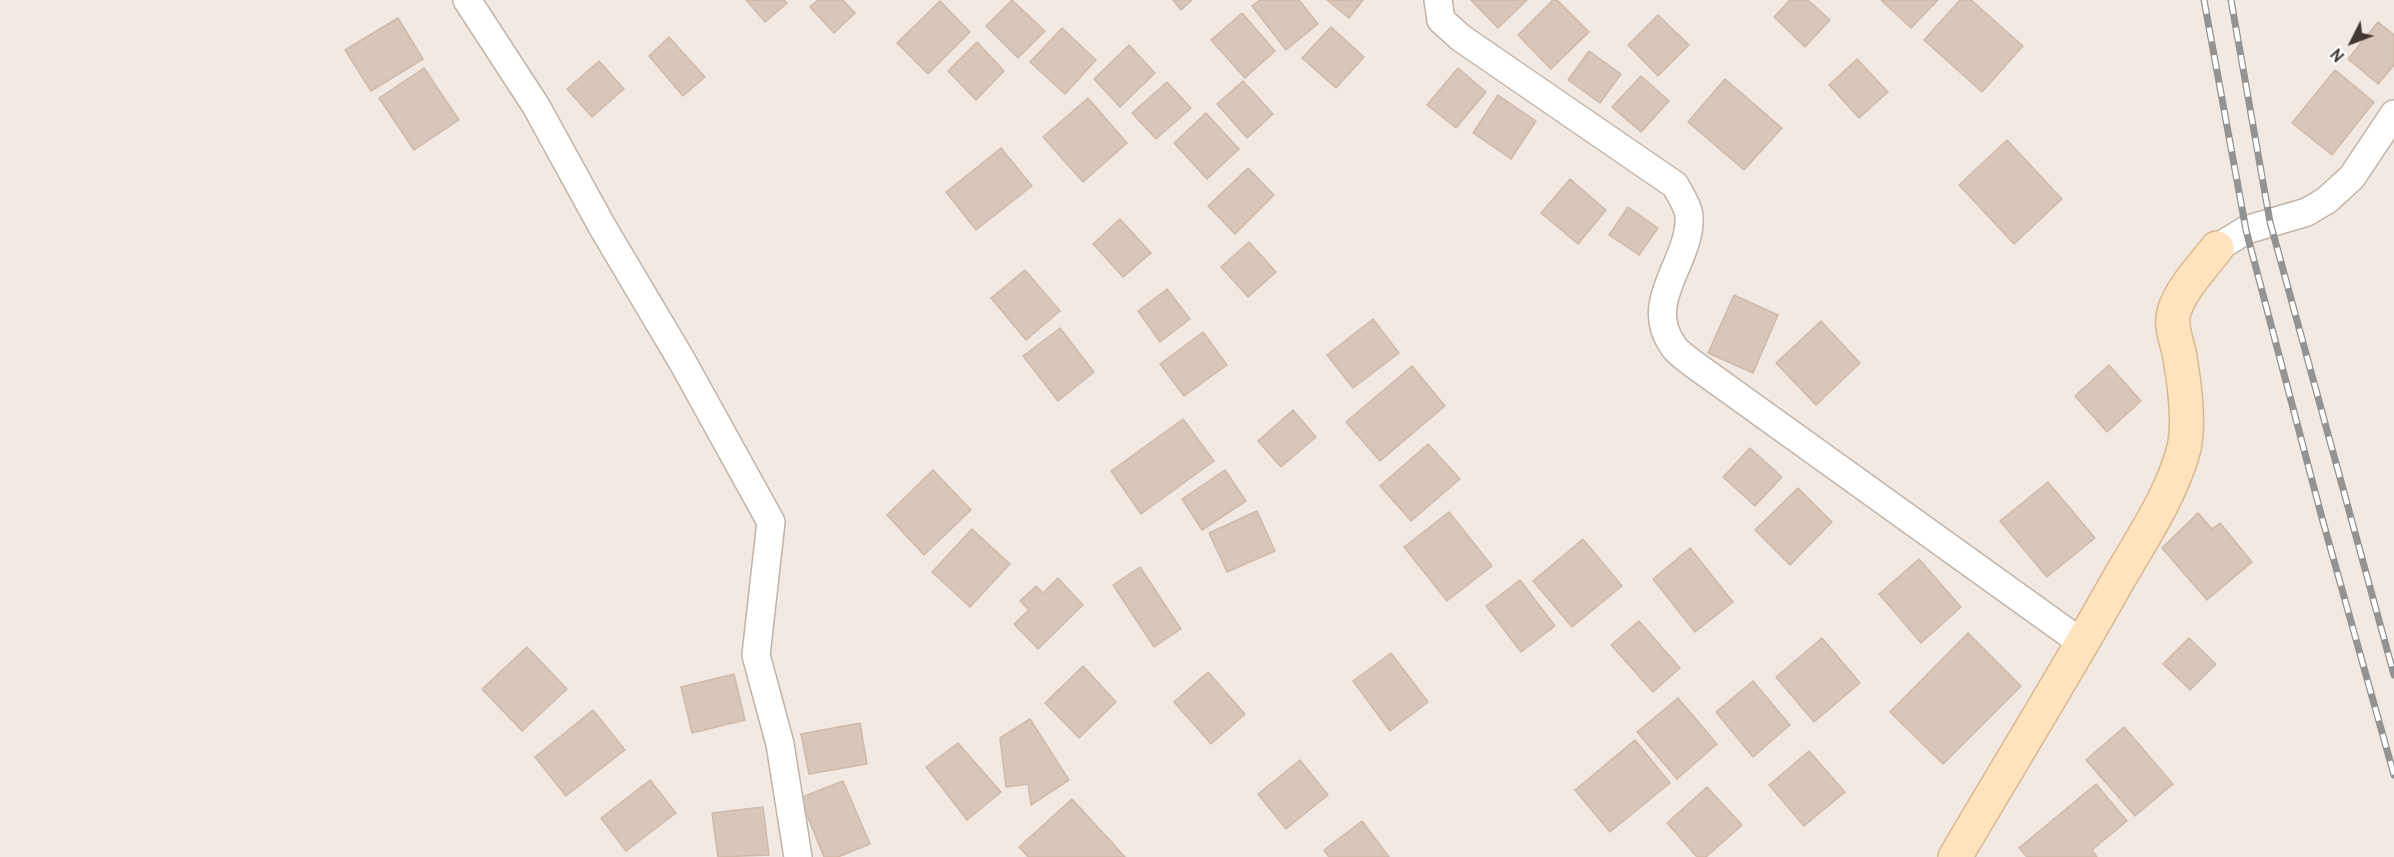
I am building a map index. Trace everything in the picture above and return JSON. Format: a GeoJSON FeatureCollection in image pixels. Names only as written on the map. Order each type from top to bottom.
{"type":"FeatureCollection","features":[{"type":"Feature","properties":{"kind":"street"},"geometry":{"type":"LineString","coordinates":[[467,0],[536,106],[771,522],[756,655],[780,744],[798,857]]}},
{"type":"Feature","properties":{"kind":"street"},"geometry":{"type":"LineString","coordinates":[[1438,0],[1441,20],[1461,38],[1675,185],[1689,213],[1686,247],[1664,294],[1661,324],[1672,346],[1692,363],[2082,643]]}},
{"type":"Feature","properties":{"kind":"street"},"geometry":{"type":"LineString","coordinates":[[1955,857],[2082,643],[2145,533],[2177,470],[2185,445],[2186,406],[2172,323],[2174,310],[2196,274],[2217,248],[2246,230],[2307,212],[2327,200],[2352,177],[2394,114]]}},
{"type":"Feature","properties":{"kind":"building"},"geometry":{"type":"Polygon","coordinates":[[[746,0],[784,0],[787,3],[765,22],[746,0]]]}},
{"type":"Feature","properties":{"kind":"building"},"geometry":{"type":"Polygon","coordinates":[[[818,0],[843,0],[855,13],[834,33],[810,7],[818,0]]]}},
{"type":"Feature","properties":{"kind":"building"},"geometry":{"type":"Polygon","coordinates":[[[1012,0],[1045,31],[1018,58],[986,26],[1012,0]]]}},
{"type":"Feature","properties":{"kind":"building"},"geometry":{"type":"Polygon","coordinates":[[[1173,0],[1192,0],[1181,10],[1173,0]]]}},
{"type":"Feature","properties":{"kind":"building"},"geometry":{"type":"Polygon","coordinates":[[[1260,0],[1299,0],[1318,24],[1286,50],[1252,6],[1260,0]]]}},
{"type":"Feature","properties":{"kind":"building"},"geometry":{"type":"Polygon","coordinates":[[[1327,0],[1363,0],[1349,18],[1327,0]]]}},
{"type":"Feature","properties":{"kind":"building"},"geometry":{"type":"Polygon","coordinates":[[[1471,0],[1527,0],[1498,28],[1471,0]]]}},
{"type":"Feature","properties":{"kind":"building"},"geometry":{"type":"Polygon","coordinates":[[[1553,0],[1557,0],[1589,32],[1551,69],[1518,35],[1553,0]]]}},
{"type":"Feature","properties":{"kind":"building"},"geometry":{"type":"Polygon","coordinates":[[[1790,0],[1808,0],[1830,20],[1805,47],[1774,17],[1790,0]]]}},
{"type":"Feature","properties":{"kind":"building"},"geometry":{"type":"Polygon","coordinates":[[[1881,0],[1938,0],[1911,28],[1881,0]]]}},
{"type":"Feature","properties":{"kind":"building"},"geometry":{"type":"Polygon","coordinates":[[[1960,0],[1971,0],[2023,46],[1982,92],[1924,40],[1960,0]]]}},
{"type":"Feature","properties":{"kind":"building"},"geometry":{"type":"Polygon","coordinates":[[[940,1],[970,32],[928,74],[897,43],[940,1]]]}},
{"type":"Feature","properties":{"kind":"building"},"geometry":{"type":"Polygon","coordinates":[[[1242,13],[1275,51],[1245,78],[1211,40],[1242,13]]]}},
{"type":"Feature","properties":{"kind":"building"},"geometry":{"type":"Polygon","coordinates":[[[1658,15],[1689,45],[1658,76],[1628,45],[1658,15]]]}},
{"type":"Feature","properties":{"kind":"building"},"geometry":{"type":"Polygon","coordinates":[[[398,18],[423,59],[371,91],[345,50],[398,18]]]}},
{"type":"Feature","properties":{"kind":"building"},"geometry":{"type":"Polygon","coordinates":[[[2378,22],[2394,35],[2394,65],[2378,84],[2348,59],[2378,22]]]}},
{"type":"Feature","properties":{"kind":"building"},"geometry":{"type":"Polygon","coordinates":[[[1331,27],[1364,57],[1336,88],[1302,58],[1331,27]]]}},
{"type":"Feature","properties":{"kind":"building"},"geometry":{"type":"Polygon","coordinates":[[[1062,28],[1096,60],[1065,94],[1030,62],[1062,28]]]}},
{"type":"Feature","properties":{"kind":"building"},"geometry":{"type":"Polygon","coordinates":[[[669,37],[705,77],[683,96],[649,56],[669,37]]]}},
{"type":"Feature","properties":{"kind":"building"},"geometry":{"type":"Polygon","coordinates":[[[977,42],[1004,71],[976,100],[948,71],[977,42]]]}},
{"type":"Feature","properties":{"kind":"building"},"geometry":{"type":"Polygon","coordinates":[[[1129,45],[1155,73],[1120,107],[1094,79],[1129,45]]]}},
{"type":"Feature","properties":{"kind":"building"},"geometry":{"type":"Polygon","coordinates":[[[1589,51],[1621,74],[1600,103],[1568,80],[1589,51]]]}},
{"type":"Feature","properties":{"kind":"building"},"geometry":{"type":"Polygon","coordinates":[[[1857,59],[1888,92],[1859,118],[1829,85],[1857,59]]]}},
{"type":"Feature","properties":{"kind":"building"},"geometry":{"type":"Polygon","coordinates":[[[599,61],[624,89],[592,117],[567,89],[599,61]]]}},
{"type":"Feature","properties":{"kind":"building"},"geometry":{"type":"Polygon","coordinates":[[[424,68],[459,120],[414,150],[379,98],[424,68]]]}},
{"type":"Feature","properties":{"kind":"building"},"geometry":{"type":"Polygon","coordinates":[[[1458,68],[1486,92],[1456,128],[1427,105],[1458,68]]]}},
{"type":"Feature","properties":{"kind":"building"},"geometry":{"type":"Polygon","coordinates":[[[2335,70],[2374,102],[2332,155],[2292,123],[2335,70]]]}},
{"type":"Feature","properties":{"kind":"building"},"geometry":{"type":"Polygon","coordinates":[[[1641,76],[1669,101],[1641,132],[1612,107],[1641,76]]]}},
{"type":"Feature","properties":{"kind":"building"},"geometry":{"type":"Polygon","coordinates":[[[1725,79],[1782,128],[1744,170],[1688,122],[1725,79]]]}},
{"type":"Feature","properties":{"kind":"building"},"geometry":{"type":"Polygon","coordinates":[[[1243,81],[1273,114],[1247,138],[1217,104],[1243,81]]]}},
{"type":"Feature","properties":{"kind":"building"},"geometry":{"type":"Polygon","coordinates":[[[1167,82],[1191,108],[1156,139],[1132,113],[1167,82]]]}},
{"type":"Feature","properties":{"kind":"building"},"geometry":{"type":"Polygon","coordinates":[[[1498,95],[1536,121],[1511,159],[1473,133],[1498,95]]]}},
{"type":"Feature","properties":{"kind":"building"},"geometry":{"type":"Polygon","coordinates":[[[1088,98],[1127,143],[1083,182],[1043,137],[1088,98]]]}},
{"type":"Feature","properties":{"kind":"building"},"geometry":{"type":"Polygon","coordinates":[[[1206,113],[1239,149],[1207,179],[1174,143],[1206,113]]]}},
{"type":"Feature","properties":{"kind":"building"},"geometry":{"type":"Polygon","coordinates":[[[2007,140],[2062,199],[2014,244],[1959,185],[2007,140]]]}},
{"type":"Feature","properties":{"kind":"building"},"geometry":{"type":"Polygon","coordinates":[[[1001,148],[1032,186],[976,230],[946,192],[1001,148]]]}},
{"type":"Feature","properties":{"kind":"building"},"geometry":{"type":"Polygon","coordinates":[[[1248,168],[1274,195],[1235,234],[1208,206],[1248,168]]]}},
{"type":"Feature","properties":{"kind":"building"},"geometry":{"type":"Polygon","coordinates":[[[1570,179],[1606,210],[1578,244],[1541,213],[1570,179]]]}},
{"type":"Feature","properties":{"kind":"building"},"geometry":{"type":"Polygon","coordinates":[[[1628,207],[1658,228],[1639,255],[1609,235],[1628,207]]]}},
{"type":"Feature","properties":{"kind":"building"},"geometry":{"type":"Polygon","coordinates":[[[1120,219],[1151,253],[1123,277],[1093,244],[1120,219]]]}},
{"type":"Feature","properties":{"kind":"building"},"geometry":{"type":"Polygon","coordinates":[[[1249,242],[1276,272],[1248,297],[1221,267],[1249,242]]]}},
{"type":"Feature","properties":{"kind":"building"},"geometry":{"type":"Polygon","coordinates":[[[1025,270],[1060,311],[1026,340],[991,298],[1025,270]]]}},
{"type":"Feature","properties":{"kind":"building"},"geometry":{"type":"Polygon","coordinates":[[[1167,289],[1190,319],[1160,342],[1138,311],[1167,289]]]}},
{"type":"Feature","properties":{"kind":"building"},"geometry":{"type":"Polygon","coordinates":[[[1734,295],[1778,315],[1753,373],[1708,353],[1734,295]]]}},
{"type":"Feature","properties":{"kind":"building"},"geometry":{"type":"Polygon","coordinates":[[[1373,319],[1399,353],[1353,388],[1327,355],[1373,319]]]}},
{"type":"Feature","properties":{"kind":"building"},"geometry":{"type":"Polygon","coordinates":[[[1821,321],[1860,363],[1816,405],[1776,363],[1821,321]]]}},
{"type":"Feature","properties":{"kind":"building"},"geometry":{"type":"Polygon","coordinates":[[[1060,328],[1094,372],[1058,401],[1023,356],[1060,328]]]}},
{"type":"Feature","properties":{"kind":"building"},"geometry":{"type":"Polygon","coordinates":[[[1203,332],[1227,365],[1184,396],[1160,364],[1203,332]]]}},
{"type":"Feature","properties":{"kind":"building"},"geometry":{"type":"Polygon","coordinates":[[[2109,365],[2141,401],[2107,432],[2075,396],[2109,365]]]}},
{"type":"Feature","properties":{"kind":"building"},"geometry":{"type":"Polygon","coordinates":[[[1412,366],[1445,406],[1380,461],[1346,422],[1412,366]]]}},
{"type":"Feature","properties":{"kind":"building"},"geometry":{"type":"Polygon","coordinates":[[[1293,410],[1316,437],[1281,467],[1258,441],[1293,410]]]}},
{"type":"Feature","properties":{"kind":"building"},"geometry":{"type":"Polygon","coordinates":[[[1183,419],[1214,461],[1141,514],[1111,471],[1183,419]]]}},
{"type":"Feature","properties":{"kind":"building"},"geometry":{"type":"Polygon","coordinates":[[[1428,444],[1460,479],[1411,521],[1380,486],[1428,444]]]}},
{"type":"Feature","properties":{"kind":"building"},"geometry":{"type":"Polygon","coordinates":[[[1750,448],[1782,477],[1755,506],[1723,477],[1750,448]]]}},
{"type":"Feature","properties":{"kind":"building"},"geometry":{"type":"Polygon","coordinates":[[[933,470],[971,510],[924,555],[887,515],[933,470]]]}},
{"type":"Feature","properties":{"kind":"building"},"geometry":{"type":"Polygon","coordinates":[[[1225,470],[1246,501],[1202,530],[1182,499],[1225,470]]]}},
{"type":"Feature","properties":{"kind":"building"},"geometry":{"type":"Polygon","coordinates":[[[2048,482],[2095,538],[2047,577],[2000,521],[2048,482]]]}},
{"type":"Feature","properties":{"kind":"building"},"geometry":{"type":"Polygon","coordinates":[[[1798,488],[1832,522],[1790,565],[1755,530],[1798,488]]]}},
{"type":"Feature","properties":{"kind":"building"},"geometry":{"type":"Polygon","coordinates":[[[1257,511],[1275,551],[1227,572],[1209,533],[1257,511]]]}},
{"type":"Feature","properties":{"kind":"building"},"geometry":{"type":"Polygon","coordinates":[[[1449,512],[1492,566],[1447,601],[1404,547],[1449,512]]]}},
{"type":"Feature","properties":{"kind":"building"},"geometry":{"type":"Polygon","coordinates":[[[2198,513],[2212,529],[2220,523],[2252,562],[2207,600],[2162,548],[2198,513]]]}},
{"type":"Feature","properties":{"kind":"building"},"geometry":{"type":"Polygon","coordinates":[[[972,529],[1010,564],[970,607],[932,572],[972,529]]]}},
{"type":"Feature","properties":{"kind":"building"},"geometry":{"type":"Polygon","coordinates":[[[1583,539],[1622,586],[1572,627],[1533,581],[1583,539]]]}},
{"type":"Feature","properties":{"kind":"building"},"geometry":{"type":"Polygon","coordinates":[[[1690,548],[1733,602],[1695,632],[1653,579],[1690,548]]]}},
{"type":"Feature","properties":{"kind":"building"},"geometry":{"type":"Polygon","coordinates":[[[1919,559],[1961,607],[1921,643],[1879,594],[1919,559]]]}},
{"type":"Feature","properties":{"kind":"building"},"geometry":{"type":"Polygon","coordinates":[[[1140,567],[1181,629],[1154,647],[1113,585],[1140,567]]]}},
{"type":"Feature","properties":{"kind":"building"},"geometry":{"type":"Polygon","coordinates":[[[1058,578],[1083,605],[1038,649],[1014,624],[1029,610],[1020,601],[1036,586],[1043,593],[1058,578]]]}},
{"type":"Feature","properties":{"kind":"building"},"geometry":{"type":"Polygon","coordinates":[[[1520,580],[1555,626],[1521,652],[1486,606],[1520,580]]]}},
{"type":"Feature","properties":{"kind":"building"},"geometry":{"type":"Polygon","coordinates":[[[1639,621],[1680,668],[1653,692],[1611,645],[1639,621]]]}},
{"type":"Feature","properties":{"kind":"building"},"geometry":{"type":"Polygon","coordinates":[[[1968,633],[2021,686],[1943,764],[1890,712],[1968,633]]]}},
{"type":"Feature","properties":{"kind":"building"},"geometry":{"type":"Polygon","coordinates":[[[1822,638],[1860,683],[1814,722],[1776,677],[1822,638]]]}},
{"type":"Feature","properties":{"kind":"building"},"geometry":{"type":"Polygon","coordinates":[[[2189,638],[2216,664],[2190,690],[2163,664],[2189,638]]]}},
{"type":"Feature","properties":{"kind":"building"},"geometry":{"type":"Polygon","coordinates":[[[527,647],[567,689],[522,731],[482,689],[527,647]]]}},
{"type":"Feature","properties":{"kind":"building"},"geometry":{"type":"Polygon","coordinates":[[[1391,653],[1428,702],[1390,731],[1353,681],[1391,653]]]}},
{"type":"Feature","properties":{"kind":"building"},"geometry":{"type":"Polygon","coordinates":[[[1083,666],[1116,702],[1079,738],[1045,703],[1083,666]]]}},
{"type":"Feature","properties":{"kind":"building"},"geometry":{"type":"Polygon","coordinates":[[[1208,672],[1245,714],[1211,744],[1174,702],[1208,672]]]}},
{"type":"Feature","properties":{"kind":"building"},"geometry":{"type":"Polygon","coordinates":[[[734,674],[745,720],[692,733],[681,687],[734,674]]]}},
{"type":"Feature","properties":{"kind":"building"},"geometry":{"type":"Polygon","coordinates":[[[1753,681],[1790,725],[1753,757],[1716,712],[1753,681]]]}},
{"type":"Feature","properties":{"kind":"building"},"geometry":{"type":"Polygon","coordinates":[[[1678,698],[1717,744],[1677,779],[1637,732],[1678,698]]]}},
{"type":"Feature","properties":{"kind":"building"},"geometry":{"type":"Polygon","coordinates":[[[593,710],[625,750],[566,796],[535,757],[593,710]]]}},
{"type":"Feature","properties":{"kind":"building"},"geometry":{"type":"Polygon","coordinates":[[[1030,719],[1069,780],[1031,805],[1028,784],[1006,787],[1000,738],[1030,719]]]}},
{"type":"Feature","properties":{"kind":"building"},"geometry":{"type":"Polygon","coordinates":[[[860,723],[867,764],[809,774],[801,734],[860,723]]]}},
{"type":"Feature","properties":{"kind":"building"},"geometry":{"type":"Polygon","coordinates":[[[2124,727],[2173,784],[2135,816],[2086,760],[2124,727]]]}},
{"type":"Feature","properties":{"kind":"building"},"geometry":{"type":"Polygon","coordinates":[[[1635,740],[1670,783],[1610,832],[1575,790],[1635,740]]]}},
{"type":"Feature","properties":{"kind":"building"},"geometry":{"type":"Polygon","coordinates":[[[958,743],[1001,792],[967,820],[926,767],[958,743]]]}},
{"type":"Feature","properties":{"kind":"building"},"geometry":{"type":"Polygon","coordinates":[[[1809,751],[1845,792],[1804,826],[1769,785],[1809,751]]]}},
{"type":"Feature","properties":{"kind":"building"},"geometry":{"type":"Polygon","coordinates":[[[1300,760],[1328,795],[1286,829],[1258,794],[1300,760]]]}},
{"type":"Feature","properties":{"kind":"building"},"geometry":{"type":"Polygon","coordinates":[[[650,780],[676,813],[626,851],[601,818],[650,780]]]}},
{"type":"Feature","properties":{"kind":"building"},"geometry":{"type":"Polygon","coordinates":[[[843,781],[870,844],[838,857],[824,857],[800,798],[843,781]]]}},
{"type":"Feature","properties":{"kind":"building"},"geometry":{"type":"Polygon","coordinates":[[[2096,784],[2127,821],[2092,850],[2097,857],[2027,857],[2019,848],[2096,784]]]}},
{"type":"Feature","properties":{"kind":"building"},"geometry":{"type":"Polygon","coordinates":[[[1707,787],[1742,825],[1706,857],[1697,857],[1667,823],[1707,787]]]}},
{"type":"Feature","properties":{"kind":"building"},"geometry":{"type":"Polygon","coordinates":[[[1072,799],[1125,857],[1028,857],[1019,847],[1072,799]]]}},
{"type":"Feature","properties":{"kind":"building"},"geometry":{"type":"Polygon","coordinates":[[[763,807],[769,855],[718,857],[712,813],[763,807]]]}},
{"type":"Feature","properties":{"kind":"building"},"geometry":{"type":"Polygon","coordinates":[[[1362,821],[1389,857],[1329,857],[1324,850],[1362,821]]]}},
{"type":"Feature","properties":{"kind":"railway"},"geometry":{"type":"LineString","coordinates":[[2204,0],[2246,230],[2322,518],[2394,775]]}},
{"type":"Feature","properties":{"kind":"railway"},"geometry":{"type":"LineString","coordinates":[[2231,0],[2270,222],[2394,675]]}}]}
